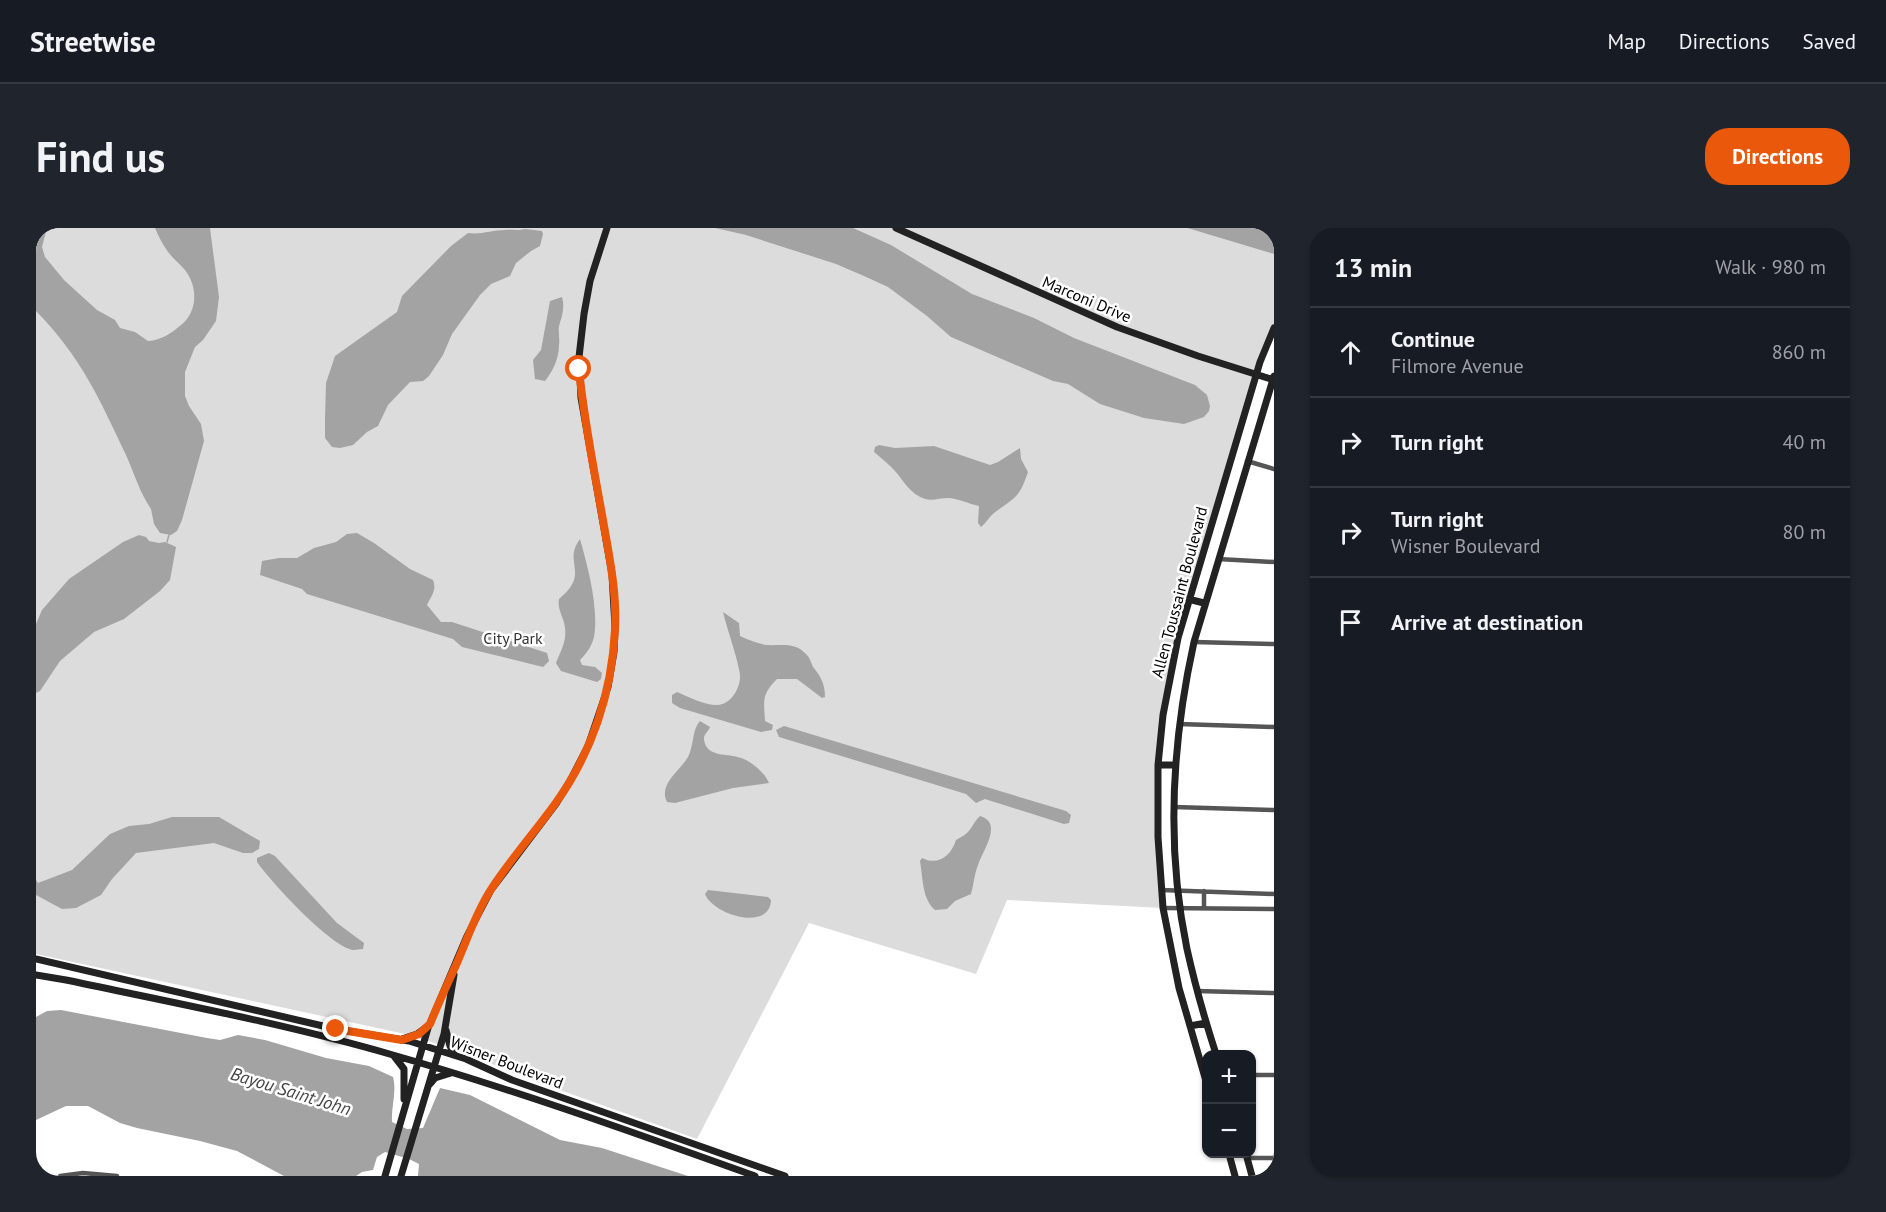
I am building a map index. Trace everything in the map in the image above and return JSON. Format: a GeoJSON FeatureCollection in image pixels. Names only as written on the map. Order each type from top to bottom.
{"type":"FeatureCollection","features":[{"type":"Feature","properties":{"kind":"street"},"geometry":{"type":"LineString","coordinates":[[385,1176],[430,1024],[467,936],[491,890],[515,855],[556,804],[580,764],[596,726],[608,687],[614,652],[615,627],[612,574],[583,408],[579,357],[588,290],[606,228]]}},
{"type":"Feature","properties":{"kind":"street","name":"Marconi Drive"},"geometry":{"type":"LineString","coordinates":[[896,228],[1117,327],[1274,378]]}},
{"type":"Feature","properties":{"kind":"street","name":"Allen Toussaint Boulevard"},"geometry":{"type":"LineString","coordinates":[[1202,1067],[1175,969],[1163,908],[1158,837],[1158,765],[1170,673],[1188,599],[1256,374],[1274,328]]}},
{"type":"Feature","properties":{"kind":"street","name":"Allen Toussaint Boulevard"},"geometry":{"type":"LineString","coordinates":[[1215,1050],[1186,947],[1180,907],[1174,807],[1175,765],[1179,724],[1194,642],[1274,378]]}},
{"type":"Feature","properties":{"kind":"street"},"geometry":{"type":"LineString","coordinates":[[1242,423],[1258,427]]}},
{"type":"Feature","properties":{"kind":"street"},"geometry":{"type":"LineString","coordinates":[[1247,461],[1274,470]]}},
{"type":"Feature","properties":{"kind":"street"},"geometry":{"type":"LineString","coordinates":[[1218,559],[1274,562]]}},
{"type":"Feature","properties":{"kind":"street"},"geometry":{"type":"LineString","coordinates":[[1188,599],[1204,603]]}},
{"type":"Feature","properties":{"kind":"street"},"geometry":{"type":"LineString","coordinates":[[1194,642],[1274,644]]}},
{"type":"Feature","properties":{"kind":"street"},"geometry":{"type":"LineString","coordinates":[[1179,724],[1274,727]]}},
{"type":"Feature","properties":{"kind":"street"},"geometry":{"type":"LineString","coordinates":[[1158,765],[1175,765]]}},
{"type":"Feature","properties":{"kind":"street"},"geometry":{"type":"LineString","coordinates":[[1174,807],[1274,810]]}},
{"type":"Feature","properties":{"kind":"street"},"geometry":{"type":"LineString","coordinates":[[1161,890],[1274,894]]}},
{"type":"Feature","properties":{"kind":"street"},"geometry":{"type":"LineString","coordinates":[[1204,891],[1204,907]]}},
{"type":"Feature","properties":{"kind":"street"},"geometry":{"type":"LineString","coordinates":[[1163,908],[1274,909]]}},
{"type":"Feature","properties":{"kind":"street","name":"Wisner Boulevard"},"geometry":{"type":"LineString","coordinates":[[36,959],[336,1029],[402,1040],[439,1050],[512,1080],[785,1176]]}},
{"type":"Feature","properties":{"kind":"street"},"geometry":{"type":"LineString","coordinates":[[401,1176],[439,1050],[457,964]]}},
{"type":"Feature","properties":{"kind":"street","name":"Wisner Boulevard"},"geometry":{"type":"LineString","coordinates":[[36,975],[245,1018],[393,1055],[556,1105],[755,1176]]}},
{"type":"Feature","properties":{"kind":"street"},"geometry":{"type":"LineString","coordinates":[[36,983],[46,976]]}},
{"type":"Feature","properties":{"kind":"street"},"geometry":{"type":"LineString","coordinates":[[1197,991],[1274,993]]}},
{"type":"Feature","properties":{"kind":"street"},"geometry":{"type":"LineString","coordinates":[[1190,1026],[1206,1023]]}},
{"type":"Feature","properties":{"kind":"street"},"geometry":{"type":"LineString","coordinates":[[402,1040],[419,1034],[430,1024]]}},
{"type":"Feature","properties":{"kind":"street"},"geometry":{"type":"LineString","coordinates":[[445,1024],[450,1046],[455,1055]]}},
{"type":"Feature","properties":{"kind":"street"},"geometry":{"type":"LineString","coordinates":[[393,1055],[400,1062],[405,1073],[403,1111]]}},
{"type":"Feature","properties":{"kind":"street"},"geometry":{"type":"LineString","coordinates":[[428,1086],[435,1078],[453,1072]]}},
{"type":"Feature","properties":{"kind":"street"},"geometry":{"type":"LineString","coordinates":[[1256,1075],[1274,1075]]}},
{"type":"Feature","properties":{"kind":"street"},"geometry":{"type":"LineString","coordinates":[[1256,1157],[1274,1158]]}},
{"type":"Feature","properties":{"kind":"street"},"geometry":{"type":"LineString","coordinates":[[1230,1158],[1235,1176]]}},
{"type":"Feature","properties":{"kind":"street"},"geometry":{"type":"LineString","coordinates":[[1248,1158],[1252,1176]]}},
{"type":"Feature","properties":{"kind":"street"},"geometry":{"type":"LineString","coordinates":[[60,1176],[83,1173],[117,1176]]}},
{"type":"Feature","properties":{"kind":"green space","name":"City Park"},"geometry":{"type":"Polygon","coordinates":[[[36,228],[1187,228],[1274,254],[1274,328],[1178,638],[1158,765],[1163,908],[1007,900],[976,974],[809,923],[697,1139],[518,1075],[464,1052],[405,1034],[36,954],[36,228]]]}},
{"type":"Feature","properties":{"kind":"water"},"geometry":{"type":"Polygon","coordinates":[[[36,228],[47,228],[42,247],[45,257],[64,280],[97,310],[115,320],[120,328],[135,332],[148,341],[166,336],[181,325],[191,313],[194,299],[189,277],[168,252],[155,228],[210,228],[219,297],[216,321],[203,340],[195,347],[185,372],[185,396],[201,424],[204,441],[182,520],[177,531],[171,535],[160,533],[154,524],[151,509],[88,379],[52,328],[36,311],[36,228]]]}},
{"type":"Feature","properties":{"kind":"water"},"geometry":{"type":"Polygon","coordinates":[[[715,228],[853,228],[891,245],[972,294],[1034,318],[1074,338],[1195,385],[1207,395],[1209,411],[1204,417],[1184,424],[1144,418],[1100,404],[1068,384],[1053,381],[951,337],[888,287],[864,276],[836,264],[746,235],[715,228]]]}},
{"type":"Feature","properties":{"kind":"water"},"geometry":{"type":"Polygon","coordinates":[[[1187,228],[1274,228],[1274,254],[1187,228]]]}},
{"type":"Feature","properties":{"kind":"water"},"geometry":{"type":"Polygon","coordinates":[[[525,229],[542,231],[540,246],[516,263],[510,276],[491,284],[480,295],[452,334],[443,355],[429,376],[423,381],[410,382],[388,405],[378,426],[367,432],[353,445],[332,447],[325,438],[326,383],[335,356],[397,312],[402,296],[451,246],[468,233],[525,229]]]}},
{"type":"Feature","properties":{"kind":"water"},"geometry":{"type":"Polygon","coordinates":[[[562,297],[563,308],[559,326],[557,359],[545,381],[535,379],[533,360],[541,350],[550,301],[562,297]]]}},
{"type":"Feature","properties":{"kind":"water"},"geometry":{"type":"Polygon","coordinates":[[[879,445],[895,448],[934,446],[990,465],[1020,448],[1021,459],[1028,472],[1016,497],[994,513],[981,527],[978,523],[979,506],[952,498],[925,499],[915,494],[893,468],[874,452],[875,447],[879,445]]]}},
{"type":"Feature","properties":{"kind":"water"},"geometry":{"type":"Polygon","coordinates":[[[357,533],[410,569],[433,580],[434,590],[427,605],[441,622],[452,622],[547,653],[549,661],[543,667],[462,647],[453,639],[307,594],[302,589],[260,575],[262,561],[297,558],[314,548],[336,542],[347,534],[357,533]]]}},
{"type":"Feature","properties":{"kind":"water"},"geometry":{"type":"Polygon","coordinates":[[[139,535],[146,537],[149,541],[165,542],[176,547],[170,580],[160,591],[124,619],[94,632],[60,661],[40,691],[36,693],[36,624],[42,610],[69,579],[123,542],[139,535]]]}},
{"type":"Feature","properties":{"kind":"water"},"geometry":{"type":"Polygon","coordinates":[[[580,539],[592,588],[595,626],[592,644],[580,660],[582,665],[595,667],[602,673],[601,679],[597,682],[561,671],[556,663],[565,637],[559,599],[573,582],[575,547],[580,539]]]}},
{"type":"Feature","properties":{"kind":"water"},"geometry":{"type":"Polygon","coordinates":[[[723,612],[739,623],[740,636],[760,644],[793,646],[808,656],[820,677],[825,697],[822,698],[797,679],[777,679],[768,690],[764,703],[765,721],[773,725],[772,730],[761,732],[680,708],[672,703],[672,695],[677,692],[707,704],[722,704],[731,699],[737,690],[740,680],[739,668],[723,612]]]}},
{"type":"Feature","properties":{"kind":"water"},"geometry":{"type":"Polygon","coordinates":[[[700,721],[710,727],[704,738],[709,750],[749,762],[761,771],[769,783],[733,788],[675,803],[667,802],[665,789],[688,757],[697,724],[700,721]]]}},
{"type":"Feature","properties":{"kind":"water"},"geometry":{"type":"Polygon","coordinates":[[[784,726],[1066,811],[1071,815],[1069,823],[1064,824],[985,799],[976,803],[966,794],[779,737],[776,730],[784,726]]]}},
{"type":"Feature","properties":{"kind":"water"},"geometry":{"type":"Polygon","coordinates":[[[980,816],[987,820],[991,831],[977,869],[971,894],[955,901],[947,909],[935,910],[925,894],[920,861],[922,858],[938,860],[947,855],[956,840],[969,831],[980,816]]]}},
{"type":"Feature","properties":{"kind":"water"},"geometry":{"type":"Polygon","coordinates":[[[172,817],[219,817],[260,841],[259,849],[252,853],[243,853],[214,843],[136,853],[101,895],[76,908],[62,909],[36,895],[36,880],[38,883],[72,870],[110,834],[129,826],[149,824],[172,817]]]}},
{"type":"Feature","properties":{"kind":"water"},"geometry":{"type":"Polygon","coordinates":[[[269,853],[275,856],[337,923],[364,943],[363,949],[353,950],[330,938],[288,898],[257,862],[257,858],[269,853]]]}},
{"type":"Feature","properties":{"kind":"water"},"geometry":{"type":"Polygon","coordinates":[[[708,890],[768,897],[771,900],[768,910],[761,916],[741,917],[729,914],[710,902],[705,894],[708,890]]]}},
{"type":"Feature","properties":{"kind":"water","name":"Bayou Saint John"},"geometry":{"type":"Polygon","coordinates":[[[61,1010],[220,1040],[238,1035],[265,1040],[326,1058],[369,1066],[393,1077],[392,1122],[407,1129],[423,1128],[440,1088],[470,1095],[560,1140],[602,1148],[688,1176],[418,1176],[419,1164],[385,1152],[377,1157],[373,1170],[356,1176],[284,1176],[237,1151],[120,1123],[88,1106],[66,1106],[36,1120],[36,1017],[47,1011],[61,1010]]]}},
{"type":"Feature","properties":{"kind":"waterway"},"geometry":{"type":"LineString","coordinates":[[167,542],[169,535]]}},
{"type":"Feature","properties":{"kind":"route"},"geometry":{"type":"LineString","coordinates":[[336,1029],[402,1040],[419,1034],[430,1024],[482,906],[515,855],[556,804],[580,764],[596,726],[608,687],[614,652],[615,601],[581,398],[579,369]]}}]}
